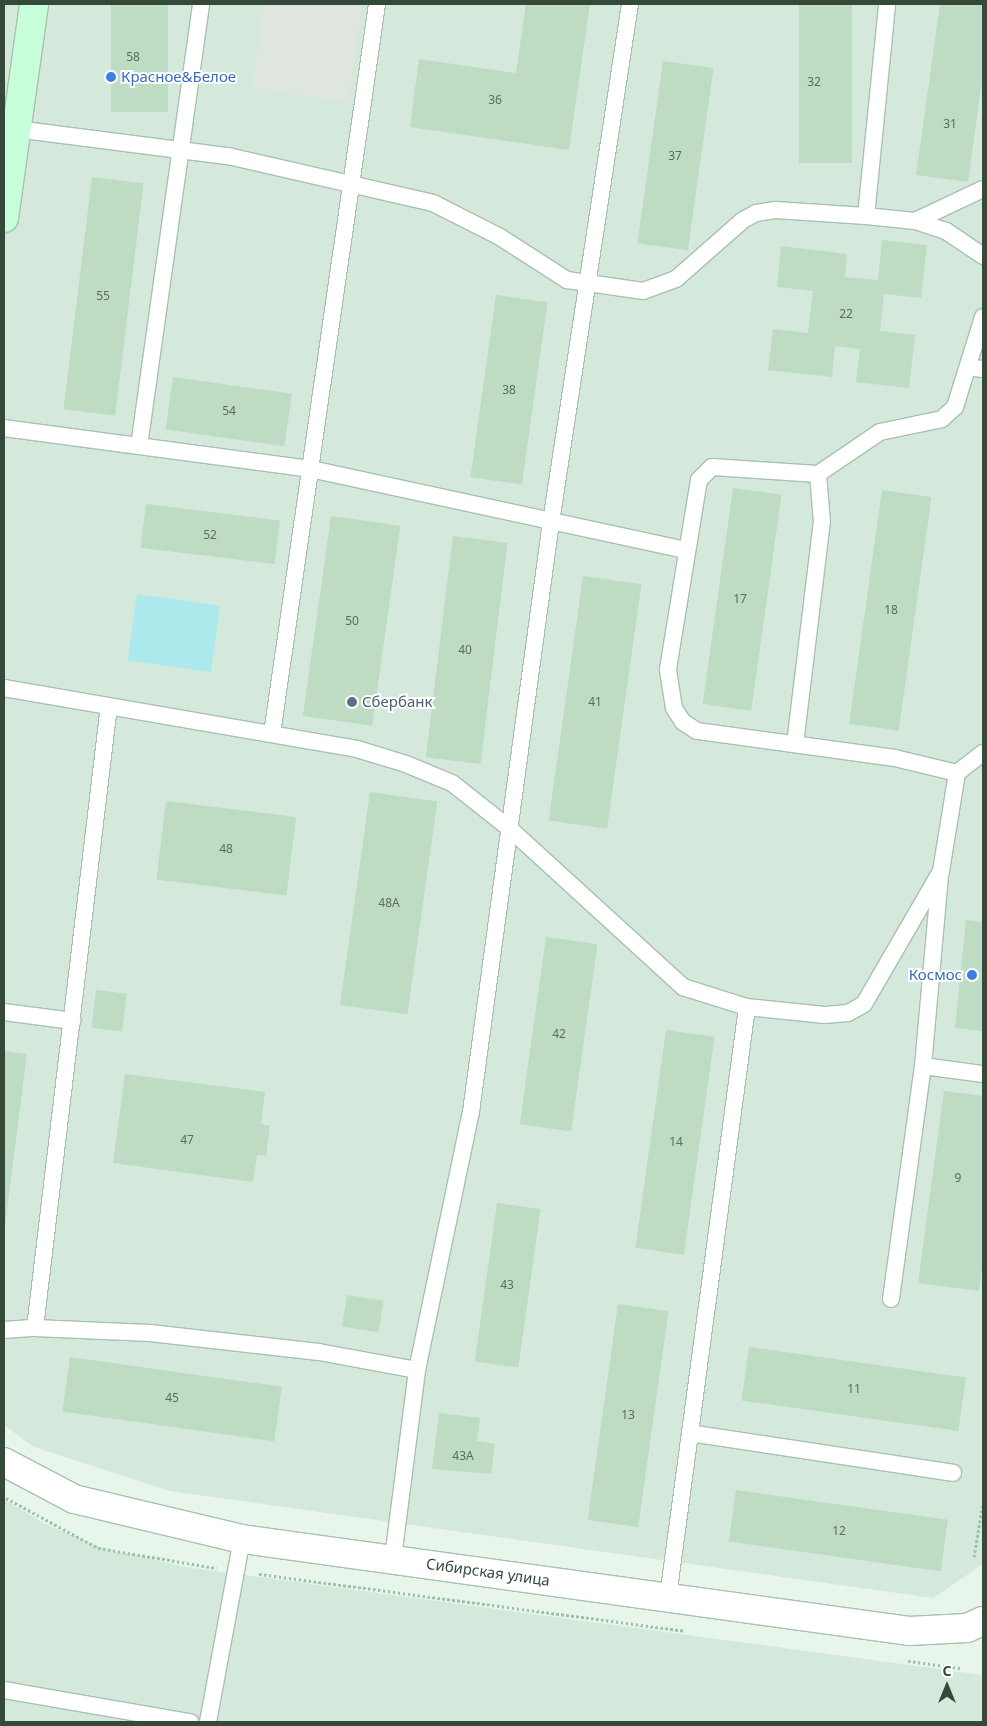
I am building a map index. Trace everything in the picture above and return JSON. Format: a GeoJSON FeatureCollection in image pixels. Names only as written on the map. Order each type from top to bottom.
{"type":"FeatureCollection","features":[{"type":"Feature","properties":{"kind":"street"},"geometry":{"type":"LineString","coordinates":[[4,218],[34,4]]}},
{"type":"Feature","properties":{"kind":"street","name":"Сибирская улица"},"geometry":{"type":"LineString","coordinates":[[4,1462],[74,1499],[242,1538],[909,1631],[967,1628],[983,1621]]}},
{"type":"Feature","properties":{"kind":"lane"},"geometry":{"type":"LineString","coordinates":[[139,446],[202,4]]}},
{"type":"Feature","properties":{"kind":"lane"},"geometry":{"type":"LineString","coordinates":[[272,734],[377,4]]}},
{"type":"Feature","properties":{"kind":"lane"},"geometry":{"type":"LineString","coordinates":[[393,1558],[417,1370],[471,1112],[551,522],[630,4]]}},
{"type":"Feature","properties":{"kind":"lane"},"geometry":{"type":"LineString","coordinates":[[866,216],[887,4]]}},
{"type":"Feature","properties":{"kind":"lane"},"geometry":{"type":"LineString","coordinates":[[16,129],[182,149],[433,204],[500,237],[548,272],[588,284],[642,291],[662,288],[756,213],[776,210],[915,221],[946,231],[983,256]]}},
{"type":"Feature","properties":{"kind":"lane"},"geometry":{"type":"LineString","coordinates":[[915,221],[983,188]]}},
{"type":"Feature","properties":{"kind":"lane"},"geometry":{"type":"LineString","coordinates":[[956,773],[895,758],[697,731],[683,722],[674,708],[668,669],[699,480],[712,467],[818,474],[880,432],[942,420],[955,407],[975,368],[983,317]]}},
{"type":"Feature","properties":{"kind":"lane"},"geometry":{"type":"LineString","coordinates":[[4,428],[311,470],[686,550]]}},
{"type":"Feature","properties":{"kind":"lane"},"geometry":{"type":"LineString","coordinates":[[795,744],[821,531],[818,474]]}},
{"type":"Feature","properties":{"kind":"lane"},"geometry":{"type":"LineString","coordinates":[[4,688],[357,749],[406,764],[452,783],[570,880],[668,978],[683,987],[747,1007],[825,1015],[848,1013],[864,1004],[941,871]]}},
{"type":"Feature","properties":{"kind":"lane"},"geometry":{"type":"LineString","coordinates":[[35,1328],[109,706]]}},
{"type":"Feature","properties":{"kind":"lane"},"geometry":{"type":"LineString","coordinates":[[891,1298],[923,1066],[941,871],[956,773],[983,754]]}},
{"type":"Feature","properties":{"kind":"lane"},"geometry":{"type":"LineString","coordinates":[[668,1597],[747,1007]]}},
{"type":"Feature","properties":{"kind":"lane"},"geometry":{"type":"LineString","coordinates":[[4,1012],[72,1021]]}},
{"type":"Feature","properties":{"kind":"lane"},"geometry":{"type":"LineString","coordinates":[[923,1066],[983,1074]]}},
{"type":"Feature","properties":{"kind":"lane"},"geometry":{"type":"LineString","coordinates":[[4,1330],[35,1328],[150,1333],[319,1352],[417,1370]]}},
{"type":"Feature","properties":{"kind":"lane"},"geometry":{"type":"LineString","coordinates":[[690,1433],[953,1472]]}},
{"type":"Feature","properties":{"kind":"lane"},"geometry":{"type":"LineString","coordinates":[[208,1722],[242,1538]]}},
{"type":"Feature","properties":{"kind":"lane"},"geometry":{"type":"LineString","coordinates":[[4,1690],[190,1722]]}},
{"type":"Feature","properties":{"kind":"path"},"geometry":{"type":"LineString","coordinates":[[974,1557],[983,1502]]}},
{"type":"Feature","properties":{"kind":"shaded area"},"geometry":{"type":"Polygon","coordinates":[[[4,4],[983,4],[983,1564],[933,1598],[170,1491],[34,1447],[4,1425],[4,4]]]}},
{"type":"Feature","properties":{"kind":"shaded area"},"geometry":{"type":"Polygon","coordinates":[[[264,4],[362,4],[348,102],[252,88],[264,4]]]}},
{"type":"Feature","properties":{"kind":"shaded area"},"geometry":{"type":"Polygon","coordinates":[[[137,594],[220,606],[211,672],[128,660],[137,594]]]}},
{"type":"Feature","properties":{"kind":"shaded area"},"geometry":{"type":"Polygon","coordinates":[[[4,1499],[45,1524],[103,1548],[186,1567],[983,1675],[983,1722],[4,1722],[4,1499]]]}},
{"type":"Feature","properties":{"kind":"building"},"geometry":{"type":"Polygon","coordinates":[[[111,4],[168,4],[168,112],[111,112],[111,4]]]}},
{"type":"Feature","properties":{"kind":"building"},"geometry":{"type":"Polygon","coordinates":[[[526,4],[590,4],[569,150],[410,127],[419,59],[516,73],[526,4]]]}},
{"type":"Feature","properties":{"kind":"building"},"geometry":{"type":"Polygon","coordinates":[[[799,4],[852,4],[852,163],[799,163],[799,4]]]}},
{"type":"Feature","properties":{"kind":"building"},"geometry":{"type":"Polygon","coordinates":[[[940,4],[983,4],[983,73],[968,182],[916,175],[940,4]]]}},
{"type":"Feature","properties":{"kind":"building"},"geometry":{"type":"Polygon","coordinates":[[[663,61],[714,68],[688,250],[637,243],[663,61]]]}},
{"type":"Feature","properties":{"kind":"building"},"geometry":{"type":"Polygon","coordinates":[[[92,177],[144,183],[115,416],[63,409],[92,177]]]}},
{"type":"Feature","properties":{"kind":"building"},"geometry":{"type":"Polygon","coordinates":[[[882,240],[927,245],[921,298],[884,294],[880,331],[915,335],[909,388],[856,382],[860,349],[835,346],[832,377],[768,370],[773,329],[808,333],[813,291],[777,287],[781,246],[847,254],[845,277],[878,280],[882,240]]]}},
{"type":"Feature","properties":{"kind":"building"},"geometry":{"type":"Polygon","coordinates":[[[496,295],[547,302],[522,484],[470,477],[496,295]]]}},
{"type":"Feature","properties":{"kind":"building"},"geometry":{"type":"Polygon","coordinates":[[[173,377],[292,394],[284,446],[166,429],[173,377]]]}},
{"type":"Feature","properties":{"kind":"building"},"geometry":{"type":"Polygon","coordinates":[[[733,488],[782,495],[751,711],[703,704],[733,488]]]}},
{"type":"Feature","properties":{"kind":"building"},"geometry":{"type":"Polygon","coordinates":[[[882,490],[932,497],[899,731],[849,724],[882,490]]]}},
{"type":"Feature","properties":{"kind":"building"},"geometry":{"type":"Polygon","coordinates":[[[146,504],[280,520],[275,564],[141,548],[146,504]]]}},
{"type":"Feature","properties":{"kind":"building"},"geometry":{"type":"Polygon","coordinates":[[[331,516],[400,526],[372,726],[303,716],[331,516]]]}},
{"type":"Feature","properties":{"kind":"building"},"geometry":{"type":"Polygon","coordinates":[[[453,536],[508,543],[480,764],[426,757],[453,536]]]}},
{"type":"Feature","properties":{"kind":"building"},"geometry":{"type":"Polygon","coordinates":[[[583,576],[641,584],[607,829],[549,821],[583,576]]]}},
{"type":"Feature","properties":{"kind":"building"},"geometry":{"type":"Polygon","coordinates":[[[370,792],[437,801],[407,1014],[340,1005],[370,792]]]}},
{"type":"Feature","properties":{"kind":"building"},"geometry":{"type":"Polygon","coordinates":[[[166,801],[296,817],[286,895],[156,879],[166,801]]]}},
{"type":"Feature","properties":{"kind":"building","name":"Космос"},"geometry":{"type":"Polygon","coordinates":[[[966,920],[983,922],[983,1031],[955,1028],[966,920]]]}},
{"type":"Feature","properties":{"kind":"building"},"geometry":{"type":"Polygon","coordinates":[[[546,937],[597,944],[571,1131],[520,1124],[546,937]]]}},
{"type":"Feature","properties":{"kind":"building"},"geometry":{"type":"Polygon","coordinates":[[[96,990],[127,994],[122,1031],[91,1028],[96,990]]]}},
{"type":"Feature","properties":{"kind":"building"},"geometry":{"type":"Polygon","coordinates":[[[666,1030],[715,1037],[684,1255],[635,1248],[666,1030]]]}},
{"type":"Feature","properties":{"kind":"building"},"geometry":{"type":"Polygon","coordinates":[[[4,1051],[27,1054],[5,1225],[4,1225],[4,1051]]]}},
{"type":"Feature","properties":{"kind":"building"},"geometry":{"type":"Polygon","coordinates":[[[125,1074],[265,1092],[261,1124],[270,1126],[266,1156],[257,1155],[253,1182],[113,1163],[125,1074]]]}},
{"type":"Feature","properties":{"kind":"building"},"geometry":{"type":"Polygon","coordinates":[[[944,1091],[983,1096],[983,1260],[979,1291],[918,1283],[944,1091]]]}},
{"type":"Feature","properties":{"kind":"building"},"geometry":{"type":"Polygon","coordinates":[[[497,1203],[541,1209],[518,1368],[475,1361],[497,1203]]]}},
{"type":"Feature","properties":{"kind":"building"},"geometry":{"type":"Polygon","coordinates":[[[347,1295],[384,1301],[379,1332],[342,1327],[347,1295]]]}},
{"type":"Feature","properties":{"kind":"building"},"geometry":{"type":"Polygon","coordinates":[[[618,1304],[669,1311],[638,1527],[588,1520],[618,1304]]]}},
{"type":"Feature","properties":{"kind":"building"},"geometry":{"type":"Polygon","coordinates":[[[749,1347],[966,1377],[958,1431],[741,1400],[749,1347]]]}},
{"type":"Feature","properties":{"kind":"building"},"geometry":{"type":"Polygon","coordinates":[[[70,1357],[282,1387],[274,1441],[62,1411],[70,1357]]]}},
{"type":"Feature","properties":{"kind":"building"},"geometry":{"type":"Polygon","coordinates":[[[439,1413],[480,1418],[477,1441],[495,1444],[491,1474],[432,1469],[439,1413]]]}},
{"type":"Feature","properties":{"kind":"building"},"geometry":{"type":"Polygon","coordinates":[[[736,1490],[948,1520],[941,1571],[729,1541],[736,1490]]]}},
{"type":"Feature","properties":{"kind":"place","name":"Красное&Белое"},"geometry":{"type":"Point","coordinates":[111,77]}},
{"type":"Feature","properties":{"kind":"place","name":"Сбербанк"},"geometry":{"type":"Point","coordinates":[352,702]}},
{"type":"Feature","properties":{"kind":"place","name":"Космос"},"geometry":{"type":"Point","coordinates":[972,975]}}]}
